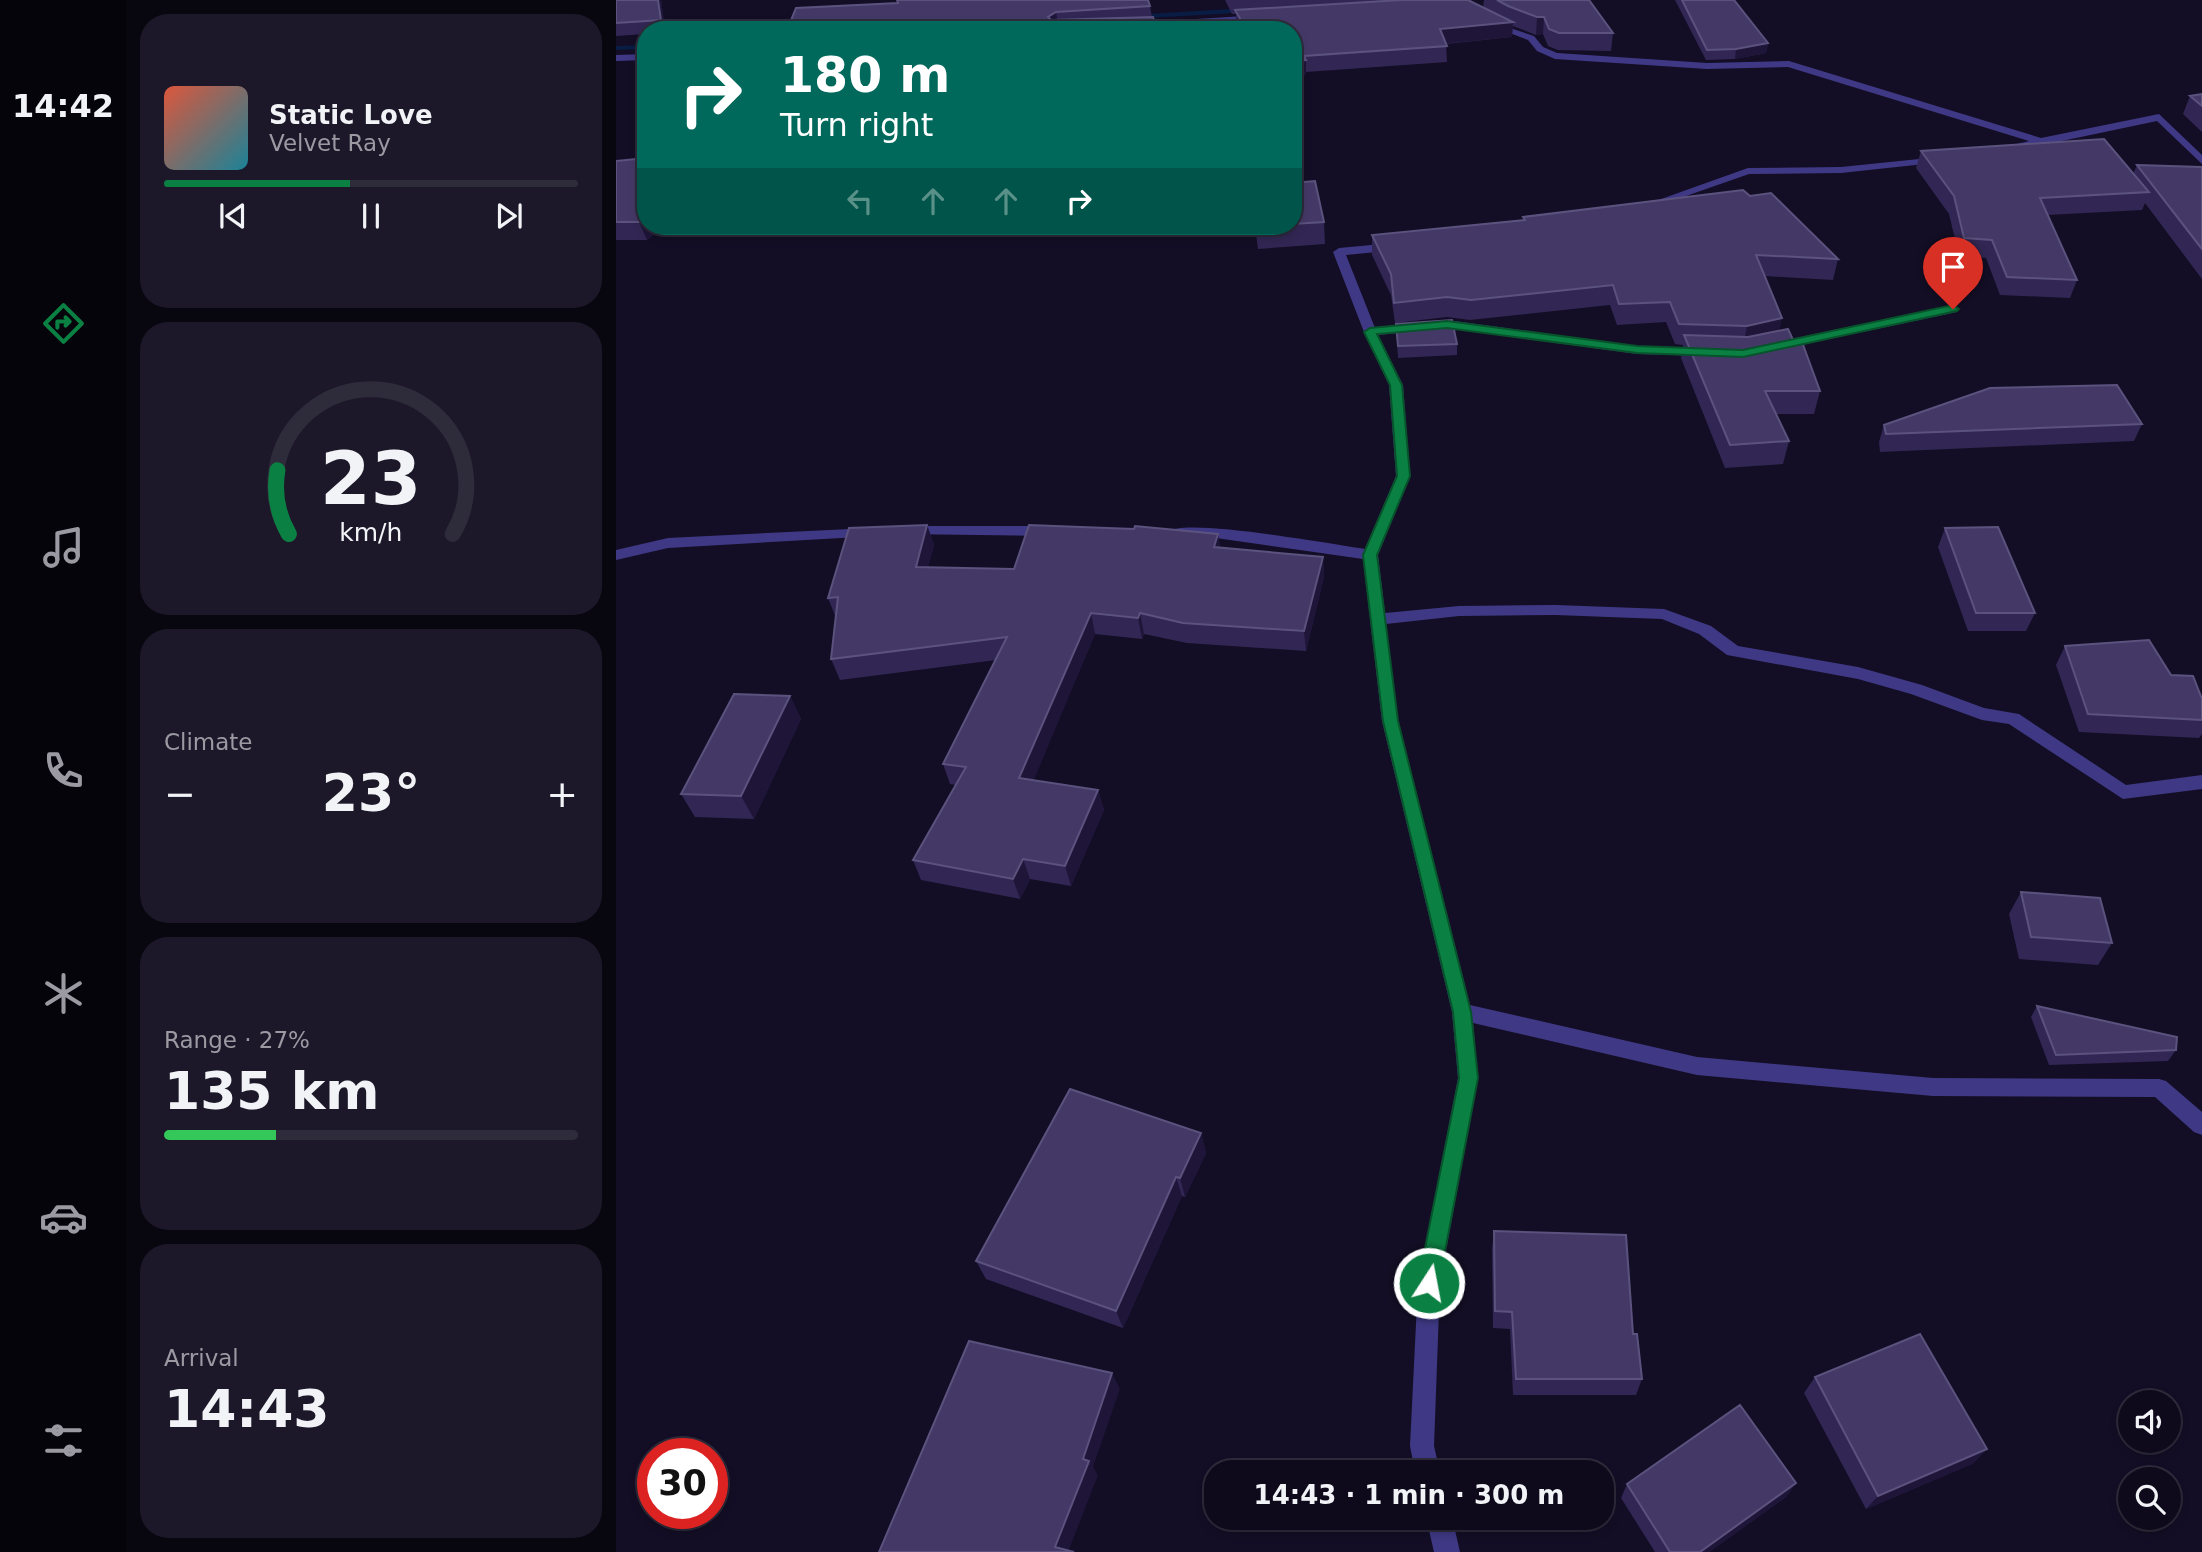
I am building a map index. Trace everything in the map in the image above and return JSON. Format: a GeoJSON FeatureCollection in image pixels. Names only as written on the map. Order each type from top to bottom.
{"type":"FeatureCollection","features":[{"type":"Feature","properties":{"kind":"street"},"geometry":{"type":"LineString","coordinates":[[1483,17],[1531,38],[1540,49],[1555,56],[1707,66],[1789,64],[2041,141]]}},
{"type":"Feature","properties":{"kind":"street"},"geometry":{"type":"LineString","coordinates":[[1216,21],[1267,18]]}},
{"type":"Feature","properties":{"kind":"street"},"geometry":{"type":"LineString","coordinates":[[616,58],[637,57]]}},
{"type":"Feature","properties":{"kind":"street"},"geometry":{"type":"LineString","coordinates":[[1989,154],[2159,117],[2202,160]]}},
{"type":"Feature","properties":{"kind":"street"},"geometry":{"type":"LineString","coordinates":[[1635,211],[1680,192],[1748,171],[1841,170],[1951,158]]}},
{"type":"Feature","properties":{"kind":"street"},"geometry":{"type":"LineString","coordinates":[[1407,245],[1339,252],[1370,332],[1396,385],[1404,476],[1370,555],[1390,721],[1462,1012],[1468,1078],[1429,1283],[1422,1446],[1425,1460]]}},
{"type":"Feature","properties":{"kind":"street"},"geometry":{"type":"LineString","coordinates":[[1756,350],[1953,309]]}},
{"type":"Feature","properties":{"kind":"street"},"geometry":{"type":"LineString","coordinates":[[1370,332],[1447,324],[1637,350],[1730,353]]}},
{"type":"Feature","properties":{"kind":"street"},"geometry":{"type":"LineString","coordinates":[[616,555],[668,543],[940,530],[1061,531]]}},
{"type":"Feature","properties":{"kind":"street"},"geometry":{"type":"LineString","coordinates":[[1155,532],[1209,532],[1370,555]]}},
{"type":"Feature","properties":{"kind":"street"},"geometry":{"type":"LineString","coordinates":[[1378,620],[1459,611],[1556,610],[1664,614],[1705,630],[1733,651],[1858,673],[1916,689],[1982,714],[2013,718],[2123,792],[2202,782]]}},
{"type":"Feature","properties":{"kind":"street"},"geometry":{"type":"LineString","coordinates":[[1462,1012],[1697,1066],[1933,1087],[2159,1088],[2202,1125]]}},
{"type":"Feature","properties":{"kind":"street"},"geometry":{"type":"LineString","coordinates":[[1442,1530],[1447,1552]]}},
{"type":"Feature","properties":{"kind":"building"},"geometry":{"type":"Polygon","coordinates":[[[616,0],[658,0],[661,20],[616,23],[616,0]]]}},
{"type":"Feature","properties":{"kind":"building"},"geometry":{"type":"Polygon","coordinates":[[[897,0],[1148,0],[1150,6],[1056,12],[1048,17],[1051,20],[1153,17],[1154,21],[791,21],[796,8],[898,3],[897,0]]]}},
{"type":"Feature","properties":{"kind":"building"},"geometry":{"type":"Polygon","coordinates":[[[1401,0],[1468,0],[1513,22],[1440,29],[1447,46],[1304,56],[1306,60],[1302,60],[1302,21],[1241,21],[1235,10],[1401,0]]]}},
{"type":"Feature","properties":{"kind":"building"},"geometry":{"type":"Polygon","coordinates":[[[1497,0],[1589,0],[1613,33],[1559,33],[1549,29],[1544,17],[1537,17],[1497,0]]]}},
{"type":"Feature","properties":{"kind":"building"},"geometry":{"type":"Polygon","coordinates":[[[1682,0],[1734,0],[1768,43],[1736,49],[1707,50],[1682,0]]]}},
{"type":"Feature","properties":{"kind":"building"},"geometry":{"type":"Polygon","coordinates":[[[2202,94],[2202,106],[2190,96],[2202,94]]]}},
{"type":"Feature","properties":{"kind":"building"},"geometry":{"type":"Polygon","coordinates":[[[2104,139],[2149,192],[2040,198],[2077,280],[2007,277],[1992,240],[1964,238],[1954,196],[1921,151],[2104,139]]]}},
{"type":"Feature","properties":{"kind":"building"},"geometry":{"type":"Polygon","coordinates":[[[637,159],[637,222],[616,222],[616,161],[637,159]]]}},
{"type":"Feature","properties":{"kind":"building"},"geometry":{"type":"Polygon","coordinates":[[[2137,165],[2202,167],[2202,249],[2137,165]]]}},
{"type":"Feature","properties":{"kind":"building"},"geometry":{"type":"Polygon","coordinates":[[[1315,181],[1324,222],[1302,223],[1302,182],[1315,181]]]}},
{"type":"Feature","properties":{"kind":"building"},"geometry":{"type":"Polygon","coordinates":[[[1743,190],[1750,196],[1771,193],[1838,259],[1756,255],[1782,318],[1747,326],[1679,324],[1670,302],[1619,304],[1613,285],[1471,300],[1447,297],[1394,303],[1391,274],[1372,235],[1525,220],[1523,217],[1743,190]]]}},
{"type":"Feature","properties":{"kind":"building"},"geometry":{"type":"Polygon","coordinates":[[[1452,320],[1457,344],[1398,346],[1396,324],[1452,320]]]}},
{"type":"Feature","properties":{"kind":"building"},"geometry":{"type":"Polygon","coordinates":[[[1788,329],[1794,342],[1802,342],[1820,391],[1765,391],[1789,441],[1730,445],[1684,335],[1748,337],[1788,329]]]}},
{"type":"Feature","properties":{"kind":"building"},"geometry":{"type":"Polygon","coordinates":[[[2117,385],[2142,424],[1886,434],[1884,425],[1990,388],[2117,385]]]}},
{"type":"Feature","properties":{"kind":"building"},"geometry":{"type":"Polygon","coordinates":[[[927,525],[916,567],[1014,569],[1029,525],[1134,529],[1135,526],[1218,534],[1214,547],[1323,557],[1304,631],[1183,623],[1140,613],[1138,618],[1091,613],[1019,778],[1098,790],[1065,866],[1023,859],[1013,879],[913,860],[966,767],[943,764],[1007,637],[831,659],[838,597],[828,598],[849,528],[927,525]]]}},
{"type":"Feature","properties":{"kind":"building"},"geometry":{"type":"Polygon","coordinates":[[[1998,527],[2035,613],[1976,613],[1945,528],[1998,527]]]}},
{"type":"Feature","properties":{"kind":"building"},"geometry":{"type":"Polygon","coordinates":[[[2149,640],[2171,675],[2193,676],[2202,699],[2202,720],[2088,714],[2065,646],[2149,640]]]}},
{"type":"Feature","properties":{"kind":"building"},"geometry":{"type":"Polygon","coordinates":[[[734,694],[790,696],[741,796],[681,794],[734,694]]]}},
{"type":"Feature","properties":{"kind":"building"},"geometry":{"type":"Polygon","coordinates":[[[2021,892],[2100,898],[2112,943],[2031,937],[2021,892]]]}},
{"type":"Feature","properties":{"kind":"building"},"geometry":{"type":"Polygon","coordinates":[[[2037,1006],[2177,1037],[2176,1050],[2056,1055],[2037,1006]]]}},
{"type":"Feature","properties":{"kind":"building"},"geometry":{"type":"Polygon","coordinates":[[[1070,1089],[1201,1133],[1180,1178],[1176,1177],[1116,1311],[976,1261],[1070,1089]]]}},
{"type":"Feature","properties":{"kind":"building"},"geometry":{"type":"Polygon","coordinates":[[[1494,1231],[1626,1235],[1633,1334],[1637,1334],[1642,1379],[1516,1379],[1512,1312],[1495,1311],[1494,1231]]]}},
{"type":"Feature","properties":{"kind":"building"},"geometry":{"type":"Polygon","coordinates":[[[1920,1334],[1987,1449],[1878,1496],[1815,1377],[1920,1334]]]}},
{"type":"Feature","properties":{"kind":"building"},"geometry":{"type":"Polygon","coordinates":[[[969,1341],[1112,1373],[1083,1459],[1089,1461],[1055,1547],[1074,1552],[879,1552],[969,1341]]]}},
{"type":"Feature","properties":{"kind":"building"},"geometry":{"type":"Polygon","coordinates":[[[1740,1405],[1796,1483],[1700,1552],[1670,1552],[1627,1484],[1740,1405]]]}},
{"type":"Feature","properties":{"kind":"waterway"},"geometry":{"type":"LineString","coordinates":[[1132,17],[1248,10]]}},
{"type":"Feature","properties":{"kind":"waterway"},"geometry":{"type":"LineString","coordinates":[[616,48],[637,47]]}},
{"type":"Feature","properties":{"kind":"route"},"geometry":{"type":"LineString","coordinates":[[1429,1283],[1468,1078],[1462,1012],[1390,721],[1370,555],[1404,476],[1396,385],[1370,332],[1447,324],[1637,350],[1743,353],[1953,309]]}}]}
